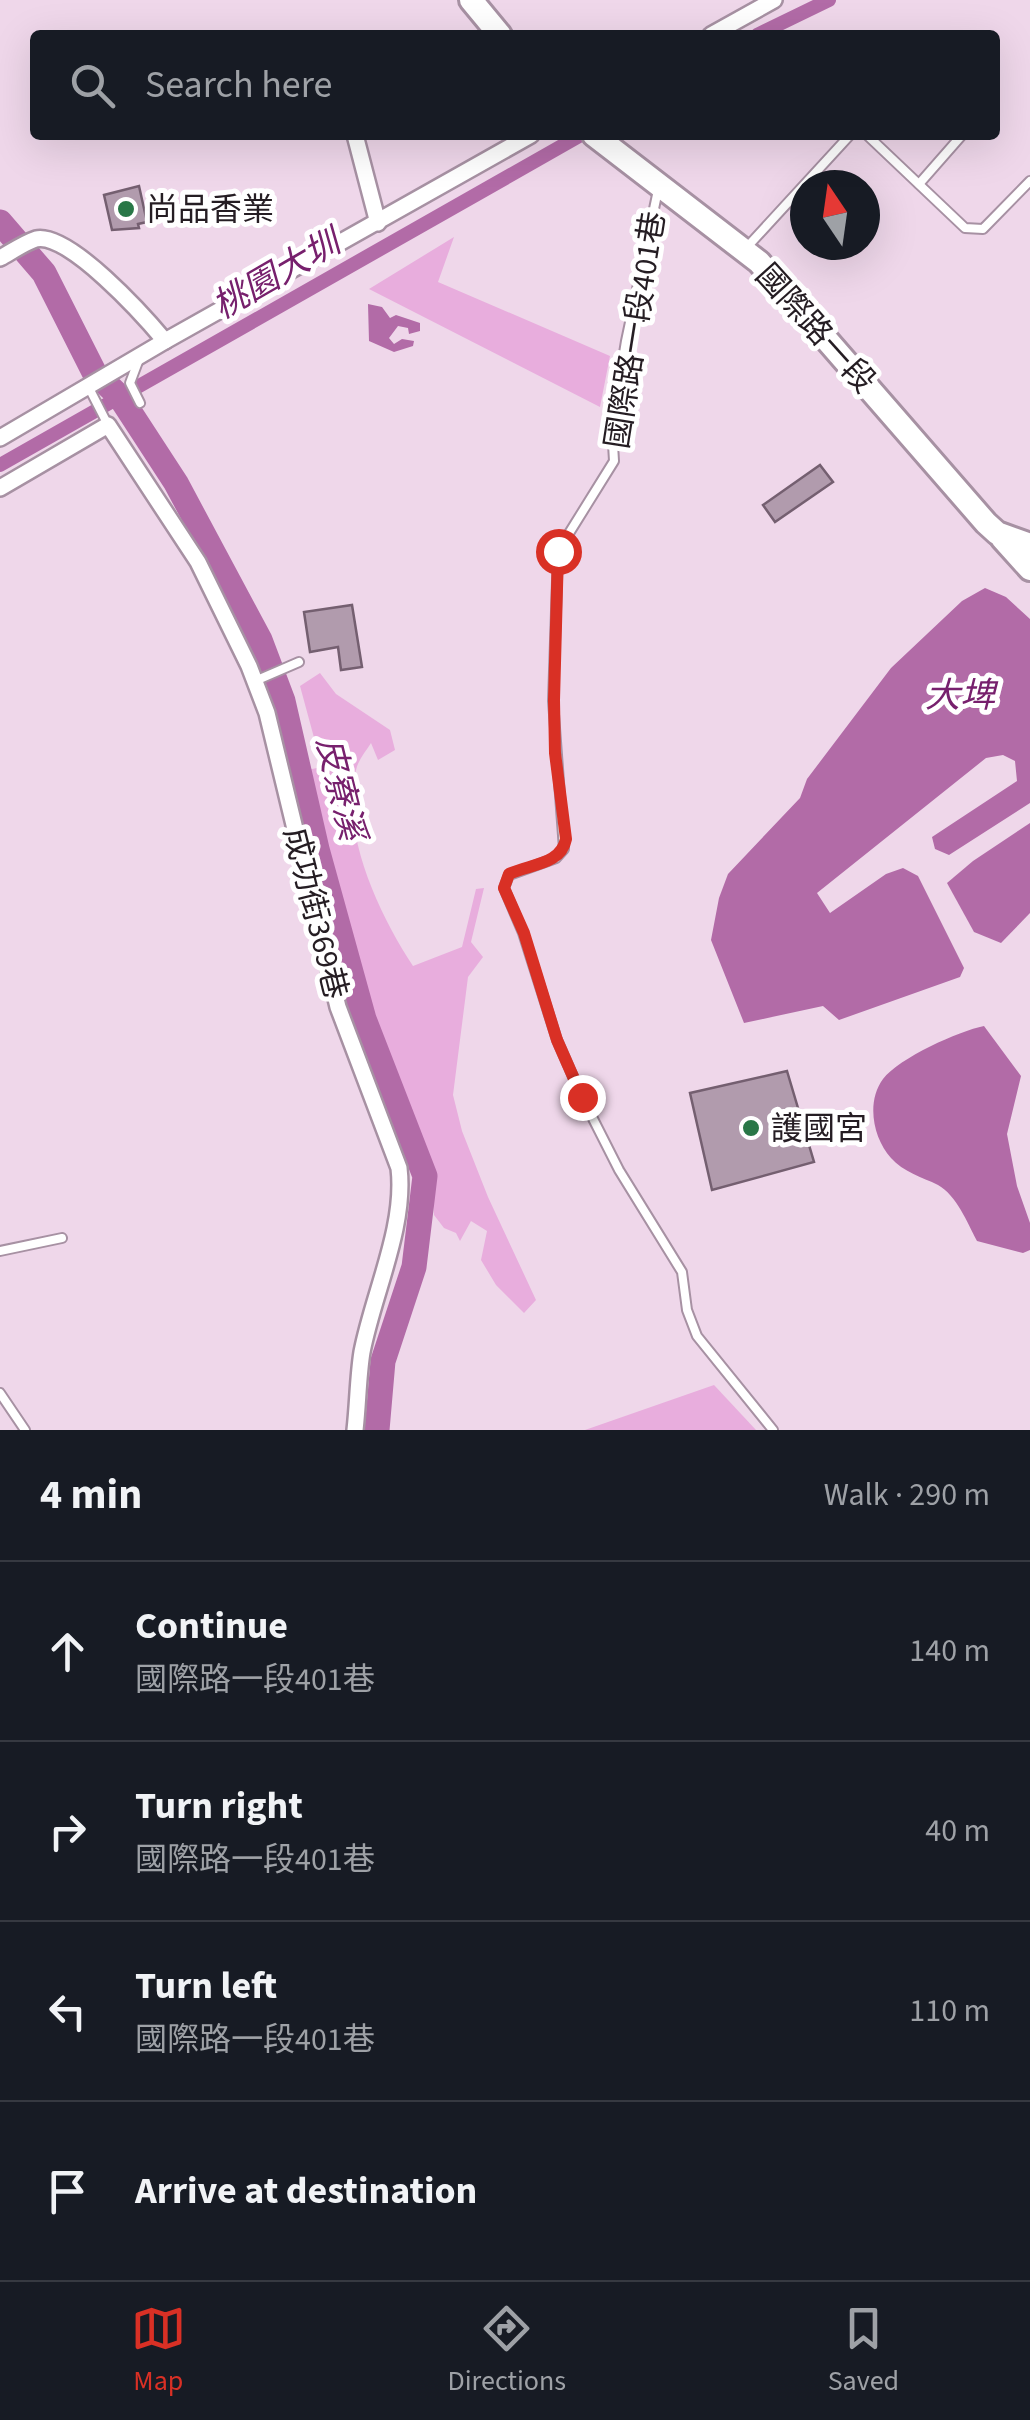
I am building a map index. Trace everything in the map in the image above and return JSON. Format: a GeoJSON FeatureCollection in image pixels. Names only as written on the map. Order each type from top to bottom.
{"type":"FeatureCollection","features":[{"type":"Feature","properties":{"kind":"street"},"geometry":{"type":"LineString","coordinates":[[471,0],[496,30]]}},
{"type":"Feature","properties":{"kind":"street"},"geometry":{"type":"LineString","coordinates":[[720,30],[774,0]]}},
{"type":"Feature","properties":{"kind":"street"},"geometry":{"type":"LineString","coordinates":[[357,140],[378,223]]}},
{"type":"Feature","properties":{"kind":"street"},"geometry":{"type":"LineString","coordinates":[[0,438],[523,140]]}},
{"type":"Feature","properties":{"kind":"street","name":"國際路一段"},"geometry":{"type":"LineString","coordinates":[[604,141],[744,250],[1030,569]]}},
{"type":"Feature","properties":{"kind":"street"},"geometry":{"type":"LineString","coordinates":[[2,256],[38,238],[54,241],[99,272],[165,341]]}},
{"type":"Feature","properties":{"kind":"street"},"geometry":{"type":"LineString","coordinates":[[0,488],[108,425]]}},
{"type":"Feature","properties":{"kind":"street","name":"成功街369巷"},"geometry":{"type":"LineString","coordinates":[[108,425],[198,562],[255,681],[267,713],[338,1007],[399,1168],[402,1187],[362,1352],[355,1430]]}},
{"type":"Feature","properties":{"kind":"street","name":"國際路一段"},"geometry":{"type":"LineString","coordinates":[[997,533],[1030,545]]}},
{"type":"Feature","properties":{"kind":"lane"},"geometry":{"type":"LineString","coordinates":[[744,250],[845,140]]}},
{"type":"Feature","properties":{"kind":"lane"},"geometry":{"type":"LineString","coordinates":[[872,140],[965,228],[975,231],[983,230],[1030,182]]}},
{"type":"Feature","properties":{"kind":"lane"},"geometry":{"type":"LineString","coordinates":[[919,184],[958,140]]}},
{"type":"Feature","properties":{"kind":"lane","name":"國際路一段401巷"},"geometry":{"type":"LineString","coordinates":[[660,184],[626,341],[612,428],[614,461],[558,551],[554,700],[564,848],[556,858],[509,874],[504,888],[524,933],[557,1040],[582,1097],[619,1170],[682,1272],[690,1323],[773,1430]]}},
{"type":"Feature","properties":{"kind":"lane"},"geometry":{"type":"LineString","coordinates":[[140,403],[130,383],[141,355]]}},
{"type":"Feature","properties":{"kind":"lane"},"geometry":{"type":"LineString","coordinates":[[88,386],[108,425]]}},
{"type":"Feature","properties":{"kind":"lane"},"geometry":{"type":"LineString","coordinates":[[255,681],[299,662]]}},
{"type":"Feature","properties":{"kind":"lane"},"geometry":{"type":"LineString","coordinates":[[0,1251],[62,1238]]}},
{"type":"Feature","properties":{"kind":"lane"},"geometry":{"type":"LineString","coordinates":[[0,1393],[25,1430]]}},
{"type":"Feature","properties":{"kind":"shaded area"},"geometry":{"type":"Polygon","coordinates":[[[454,237],[438,282],[610,356],[600,407],[369,289],[454,237]]]}},
{"type":"Feature","properties":{"kind":"shaded area"},"geometry":{"type":"Polygon","coordinates":[[[320,673],[336,694],[390,730],[395,750],[378,760],[371,743],[358,763],[352,794],[353,819],[376,897],[413,966],[462,947],[476,889],[484,888],[471,942],[483,957],[468,977],[453,1095],[462,1131],[488,1197],[536,1300],[524,1313],[496,1285],[481,1260],[487,1231],[471,1221],[460,1241],[434,1215],[431,1171],[369,1015],[307,770],[322,767],[300,686],[320,673]]]}},
{"type":"Feature","properties":{"kind":"shaded area"},"geometry":{"type":"Polygon","coordinates":[[[714,1385],[756,1430],[585,1430],[714,1385]]]}},
{"type":"Feature","properties":{"kind":"water"},"geometry":{"type":"Polygon","coordinates":[[[368,304],[382,307],[390,318],[396,315],[420,323],[420,331],[409,334],[408,328],[398,326],[389,338],[394,344],[402,339],[414,341],[413,346],[394,352],[369,341],[368,304]]]}},
{"type":"Feature","properties":{"kind":"water","name":"大埤"},"geometry":{"type":"Polygon","coordinates":[[[985,588],[1006,597],[1030,619],[1030,803],[949,855],[935,849],[932,837],[1017,781],[1015,761],[1003,755],[986,758],[817,893],[830,913],[886,874],[903,868],[918,876],[964,968],[960,977],[839,1020],[823,1006],[744,1023],[711,940],[728,874],[800,798],[807,779],[891,668],[962,601],[985,588]]]}},
{"type":"Feature","properties":{"kind":"water"},"geometry":{"type":"Polygon","coordinates":[[[1030,823],[1030,913],[1001,943],[974,932],[947,883],[1030,823]]]}},
{"type":"Feature","properties":{"kind":"water"},"geometry":{"type":"Polygon","coordinates":[[[984,1026],[1021,1076],[1007,1134],[1017,1186],[1030,1223],[1030,1250],[1023,1253],[977,1241],[945,1190],[907,1171],[891,1158],[874,1120],[878,1088],[891,1071],[930,1046],[984,1026]]]}},
{"type":"Feature","properties":{"kind":"building","name":"尚品香業"},"geometry":{"type":"Polygon","coordinates":[[[139,186],[147,222],[138,224],[139,228],[112,230],[104,195],[139,186]]]}},
{"type":"Feature","properties":{"kind":"building"},"geometry":{"type":"Polygon","coordinates":[[[820,465],[833,482],[775,522],[763,505],[820,465]]]}},
{"type":"Feature","properties":{"kind":"building"},"geometry":{"type":"Polygon","coordinates":[[[352,605],[362,667],[341,670],[338,647],[310,652],[304,612],[352,605]]]}},
{"type":"Feature","properties":{"kind":"building","name":"護國宮"},"geometry":{"type":"Polygon","coordinates":[[[787,1071],[814,1162],[712,1190],[690,1093],[787,1071]]]}},
{"type":"Feature","properties":{"kind":"waterway","name":"桃園大圳"},"geometry":{"type":"LineString","coordinates":[[767,30],[829,0]]}},
{"type":"Feature","properties":{"kind":"waterway","name":"桃園大圳"},"geometry":{"type":"LineString","coordinates":[[0,465],[572,140]]}},
{"type":"Feature","properties":{"kind":"waterway","name":"皮寮溪"},"geometry":{"type":"LineString","coordinates":[[0,222],[44,273],[94,372],[120,397],[176,483],[260,640],[283,701],[317,849],[364,1019],[425,1176],[414,1267],[383,1361],[377,1430]]}},
{"type":"Feature","properties":{"kind":"place","name":"尚品香業"},"geometry":{"type":"Point","coordinates":[126,209]}},
{"type":"Feature","properties":{"kind":"place","name":"護國宮"},"geometry":{"type":"Point","coordinates":[751,1128]}},
{"type":"Feature","properties":{"kind":"route"},"geometry":{"type":"LineString","coordinates":[[558,551],[555,753],[566,839],[556,858],[509,874],[504,888],[524,933],[557,1040],[582,1097]]}}]}
